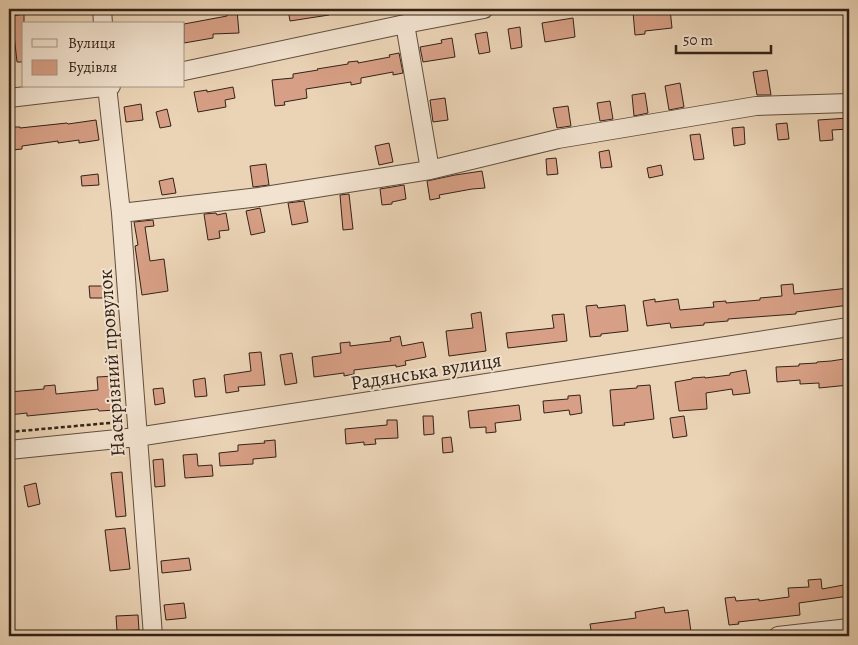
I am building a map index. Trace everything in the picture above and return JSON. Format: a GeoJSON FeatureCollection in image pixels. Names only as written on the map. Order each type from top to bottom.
{"type":"FeatureCollection","features":[{"type":"Feature","properties":{"kind":"street"},"geometry":{"type":"LineString","coordinates":[[102,9],[103,22]]}},
{"type":"Feature","properties":{"kind":"street"},"geometry":{"type":"LineString","coordinates":[[185,71],[484,9]]}},
{"type":"Feature","properties":{"kind":"street"},"geometry":{"type":"LineString","coordinates":[[405,24],[430,170]]}},
{"type":"Feature","properties":{"kind":"street"},"geometry":{"type":"LineString","coordinates":[[9,98],[92,88]]}},
{"type":"Feature","properties":{"kind":"street","name":"Наскрізний провулок"},"geometry":{"type":"LineString","coordinates":[[109,88],[121,213],[153,636]]}},
{"type":"Feature","properties":{"kind":"street"},"geometry":{"type":"LineString","coordinates":[[121,213],[260,197],[430,170],[558,139],[756,106],[849,103]]}},
{"type":"Feature","properties":{"kind":"street","name":"Радянська вулиця"},"geometry":{"type":"LineString","coordinates":[[9,450],[137,429],[849,327]]}},
{"type":"Feature","properties":{"kind":"street"},"geometry":{"type":"LineString","coordinates":[[778,636],[849,628]]}},
{"type":"Feature","properties":{"kind":"path"},"geometry":{"type":"LineString","coordinates":[[9,432],[137,429]]}},
{"type":"Feature","properties":{"kind":"building"},"geometry":{"type":"Polygon","coordinates":[[[288,9],[329,9],[329,15],[290,21],[288,9]]]}},
{"type":"Feature","properties":{"kind":"building"},"geometry":{"type":"Polygon","coordinates":[[[670,9],[672,28],[645,31],[645,34],[635,35],[633,12],[670,9]]]}},
{"type":"Feature","properties":{"kind":"building"},"geometry":{"type":"Polygon","coordinates":[[[227,10],[237,10],[239,33],[213,34],[213,38],[185,43],[185,24],[227,16],[227,10]]]}},
{"type":"Feature","properties":{"kind":"building"},"geometry":{"type":"Polygon","coordinates":[[[24,14],[24,22],[22,22],[22,62],[17,62],[12,16],[24,14]]]}},
{"type":"Feature","properties":{"kind":"building"},"geometry":{"type":"Polygon","coordinates":[[[573,18],[575,37],[545,42],[542,23],[573,18]]]}},
{"type":"Feature","properties":{"kind":"building"},"geometry":{"type":"Polygon","coordinates":[[[520,27],[522,47],[511,49],[508,29],[520,27]]]}},
{"type":"Feature","properties":{"kind":"building"},"geometry":{"type":"Polygon","coordinates":[[[487,32],[490,52],[479,54],[475,34],[487,32]]]}},
{"type":"Feature","properties":{"kind":"building"},"geometry":{"type":"Polygon","coordinates":[[[452,38],[455,57],[423,62],[420,47],[442,43],[441,40],[452,38]]]}},
{"type":"Feature","properties":{"kind":"building"},"geometry":{"type":"Polygon","coordinates":[[[399,53],[403,73],[393,75],[393,72],[361,78],[361,83],[351,85],[351,82],[306,89],[307,98],[284,102],[285,105],[275,106],[272,80],[293,78],[293,74],[348,64],[348,62],[358,61],[358,63],[390,57],[389,55],[399,53]]]}},
{"type":"Feature","properties":{"kind":"building"},"geometry":{"type":"Polygon","coordinates":[[[767,70],[771,95],[757,95],[753,72],[767,70]]]}},
{"type":"Feature","properties":{"kind":"building"},"geometry":{"type":"Polygon","coordinates":[[[680,83],[684,107],[669,110],[665,86],[680,83]]]}},
{"type":"Feature","properties":{"kind":"building"},"geometry":{"type":"Polygon","coordinates":[[[233,87],[235,98],[225,100],[226,107],[198,112],[194,92],[207,90],[207,92],[233,87]]]}},
{"type":"Feature","properties":{"kind":"building"},"geometry":{"type":"Polygon","coordinates":[[[645,93],[648,113],[634,116],[632,95],[645,93]]]}},
{"type":"Feature","properties":{"kind":"building"},"geometry":{"type":"Polygon","coordinates":[[[445,98],[448,120],[433,122],[430,100],[445,98]]]}},
{"type":"Feature","properties":{"kind":"building"},"geometry":{"type":"Polygon","coordinates":[[[610,101],[613,119],[600,121],[597,103],[610,101]]]}},
{"type":"Feature","properties":{"kind":"building"},"geometry":{"type":"Polygon","coordinates":[[[141,104],[143,120],[126,122],[124,107],[141,104]]]}},
{"type":"Feature","properties":{"kind":"building"},"geometry":{"type":"Polygon","coordinates":[[[568,106],[571,126],[557,128],[553,108],[568,106]]]}},
{"type":"Feature","properties":{"kind":"building"},"geometry":{"type":"Polygon","coordinates":[[[167,109],[171,126],[160,128],[156,112],[167,109]]]}},
{"type":"Feature","properties":{"kind":"building"},"geometry":{"type":"Polygon","coordinates":[[[849,118],[849,129],[832,130],[833,140],[820,141],[818,120],[849,118]]]}},
{"type":"Feature","properties":{"kind":"building"},"geometry":{"type":"Polygon","coordinates":[[[96,120],[99,140],[79,143],[79,140],[58,143],[58,141],[22,146],[22,149],[12,150],[10,127],[20,128],[96,120]]]}},
{"type":"Feature","properties":{"kind":"building"},"geometry":{"type":"Polygon","coordinates":[[[787,123],[789,139],[778,140],[776,124],[787,123]]]}},
{"type":"Feature","properties":{"kind":"building"},"geometry":{"type":"Polygon","coordinates":[[[744,127],[745,144],[734,146],[732,128],[744,127]]]}},
{"type":"Feature","properties":{"kind":"building"},"geometry":{"type":"Polygon","coordinates":[[[700,134],[704,159],[694,160],[690,135],[700,134]]]}},
{"type":"Feature","properties":{"kind":"building"},"geometry":{"type":"Polygon","coordinates":[[[389,143],[393,162],[379,165],[375,146],[389,143]]]}},
{"type":"Feature","properties":{"kind":"building"},"geometry":{"type":"Polygon","coordinates":[[[609,150],[612,167],[601,168],[599,152],[609,150]]]}},
{"type":"Feature","properties":{"kind":"building"},"geometry":{"type":"Polygon","coordinates":[[[556,158],[558,174],[547,175],[546,159],[556,158]]]}},
{"type":"Feature","properties":{"kind":"building"},"geometry":{"type":"Polygon","coordinates":[[[266,164],[269,185],[253,187],[250,166],[266,164]]]}},
{"type":"Feature","properties":{"kind":"building"},"geometry":{"type":"Polygon","coordinates":[[[661,165],[663,175],[649,178],[647,168],[661,165]]]}},
{"type":"Feature","properties":{"kind":"building"},"geometry":{"type":"Polygon","coordinates":[[[482,171],[485,188],[439,195],[440,198],[430,200],[427,181],[482,171]]]}},
{"type":"Feature","properties":{"kind":"building"},"geometry":{"type":"Polygon","coordinates":[[[98,174],[99,185],[82,186],[81,176],[98,174]]]}},
{"type":"Feature","properties":{"kind":"building"},"geometry":{"type":"Polygon","coordinates":[[[173,178],[176,193],[162,195],[159,181],[173,178]]]}},
{"type":"Feature","properties":{"kind":"building"},"geometry":{"type":"Polygon","coordinates":[[[404,185],[406,199],[382,205],[380,189],[404,185]]]}},
{"type":"Feature","properties":{"kind":"building"},"geometry":{"type":"Polygon","coordinates":[[[349,194],[353,229],[343,230],[340,195],[349,194]]]}},
{"type":"Feature","properties":{"kind":"building"},"geometry":{"type":"Polygon","coordinates":[[[304,201],[308,222],[292,225],[288,203],[304,201]]]}},
{"type":"Feature","properties":{"kind":"building"},"geometry":{"type":"Polygon","coordinates":[[[260,208],[265,232],[251,235],[246,211],[260,208]]]}},
{"type":"Feature","properties":{"kind":"building"},"geometry":{"type":"Polygon","coordinates":[[[216,213],[217,215],[226,213],[229,230],[219,231],[220,238],[208,240],[204,214],[216,213]]]}},
{"type":"Feature","properties":{"kind":"building"},"geometry":{"type":"Polygon","coordinates":[[[153,220],[154,226],[145,227],[150,261],[164,259],[168,291],[142,295],[135,246],[138,245],[134,222],[153,220]]]}},
{"type":"Feature","properties":{"kind":"building"},"geometry":{"type":"Polygon","coordinates":[[[793,284],[794,294],[849,288],[849,305],[796,312],[796,314],[728,319],[728,321],[704,323],[704,325],[671,328],[670,323],[647,326],[643,301],[655,299],[655,302],[678,299],[680,310],[714,307],[713,302],[726,301],[726,303],[782,296],[781,285],[793,284]]]}},
{"type":"Feature","properties":{"kind":"building"},"geometry":{"type":"Polygon","coordinates":[[[89,286],[107,286],[108,298],[90,298],[89,286]]]}},
{"type":"Feature","properties":{"kind":"building"},"geometry":{"type":"Polygon","coordinates":[[[597,305],[598,308],[625,305],[628,331],[590,337],[586,306],[597,305]]]}},
{"type":"Feature","properties":{"kind":"building"},"geometry":{"type":"Polygon","coordinates":[[[481,312],[486,351],[449,356],[446,331],[473,328],[471,314],[481,312]]]}},
{"type":"Feature","properties":{"kind":"building"},"geometry":{"type":"Polygon","coordinates":[[[564,314],[567,341],[508,348],[506,333],[554,328],[552,315],[564,314]]]}},
{"type":"Feature","properties":{"kind":"building"},"geometry":{"type":"Polygon","coordinates":[[[400,336],[402,346],[423,342],[426,357],[405,361],[406,365],[396,367],[396,365],[354,370],[354,374],[344,376],[344,373],[314,377],[312,357],[341,353],[340,343],[350,342],[350,346],[391,341],[390,338],[400,336]]]}},
{"type":"Feature","properties":{"kind":"building"},"geometry":{"type":"Polygon","coordinates":[[[261,352],[265,385],[238,387],[239,391],[226,393],[224,375],[251,371],[249,353],[261,352]]]}},
{"type":"Feature","properties":{"kind":"building"},"geometry":{"type":"Polygon","coordinates":[[[292,353],[297,383],[285,385],[280,355],[292,353]]]}},
{"type":"Feature","properties":{"kind":"building"},"geometry":{"type":"Polygon","coordinates":[[[844,359],[849,385],[819,388],[819,383],[800,384],[800,380],[777,382],[776,367],[799,366],[799,364],[844,359]]]}},
{"type":"Feature","properties":{"kind":"building"},"geometry":{"type":"Polygon","coordinates":[[[746,370],[750,393],[733,395],[732,389],[706,393],[707,409],[679,411],[675,382],[692,378],[730,375],[730,373],[746,370]]]}},
{"type":"Feature","properties":{"kind":"building"},"geometry":{"type":"Polygon","coordinates":[[[115,376],[116,410],[99,411],[98,409],[27,416],[27,413],[9,415],[9,392],[44,389],[44,386],[55,385],[56,394],[98,390],[97,377],[115,376]]]}},
{"type":"Feature","properties":{"kind":"building"},"geometry":{"type":"Polygon","coordinates":[[[205,378],[207,396],[195,397],[193,380],[205,378]]]}},
{"type":"Feature","properties":{"kind":"building"},"geometry":{"type":"Polygon","coordinates":[[[650,385],[654,419],[613,426],[610,390],[650,385]]]}},
{"type":"Feature","properties":{"kind":"building"},"geometry":{"type":"Polygon","coordinates":[[[163,388],[165,403],[155,405],[153,389],[163,388]]]}},
{"type":"Feature","properties":{"kind":"building"},"geometry":{"type":"Polygon","coordinates":[[[580,395],[582,413],[570,415],[569,410],[544,413],[543,401],[568,399],[568,396],[580,395]]]}},
{"type":"Feature","properties":{"kind":"building"},"geometry":{"type":"Polygon","coordinates":[[[519,405],[521,420],[495,423],[496,432],[486,433],[486,427],[470,428],[468,411],[519,405]]]}},
{"type":"Feature","properties":{"kind":"building"},"geometry":{"type":"Polygon","coordinates":[[[423,416],[433,416],[434,434],[424,435],[423,416]]]}},
{"type":"Feature","properties":{"kind":"building"},"geometry":{"type":"Polygon","coordinates":[[[684,416],[687,436],[673,438],[670,418],[684,416]]]}},
{"type":"Feature","properties":{"kind":"building"},"geometry":{"type":"Polygon","coordinates":[[[387,420],[397,420],[398,438],[375,439],[376,444],[364,445],[364,442],[346,444],[345,429],[387,425],[387,420]]]}},
{"type":"Feature","properties":{"kind":"building"},"geometry":{"type":"Polygon","coordinates":[[[451,437],[453,452],[443,453],[442,438],[451,437]]]}},
{"type":"Feature","properties":{"kind":"building"},"geometry":{"type":"Polygon","coordinates":[[[275,440],[276,457],[253,459],[253,464],[220,466],[219,453],[238,451],[238,445],[265,443],[264,441],[275,440]]]}},
{"type":"Feature","properties":{"kind":"building"},"geometry":{"type":"Polygon","coordinates":[[[197,454],[198,466],[212,465],[213,476],[185,478],[183,455],[197,454]]]}},
{"type":"Feature","properties":{"kind":"building"},"geometry":{"type":"Polygon","coordinates":[[[163,459],[165,486],[155,487],[153,460],[163,459]]]}},
{"type":"Feature","properties":{"kind":"building"},"geometry":{"type":"Polygon","coordinates":[[[122,472],[126,516],[116,517],[111,473],[122,472]]]}},
{"type":"Feature","properties":{"kind":"building"},"geometry":{"type":"Polygon","coordinates":[[[36,483],[40,504],[28,507],[24,486],[36,483]]]}},
{"type":"Feature","properties":{"kind":"building"},"geometry":{"type":"Polygon","coordinates":[[[125,528],[130,569],[110,571],[105,530],[125,528]]]}},
{"type":"Feature","properties":{"kind":"building"},"geometry":{"type":"Polygon","coordinates":[[[189,558],[191,570],[162,573],[161,561],[189,558]]]}},
{"type":"Feature","properties":{"kind":"building"},"geometry":{"type":"Polygon","coordinates":[[[821,579],[822,589],[849,584],[849,596],[799,603],[800,615],[738,622],[739,624],[729,625],[725,598],[735,597],[736,601],[759,599],[759,601],[789,597],[788,588],[809,587],[808,580],[821,579]]]}},
{"type":"Feature","properties":{"kind":"building"},"geometry":{"type":"Polygon","coordinates":[[[184,603],[186,618],[166,620],[164,605],[184,603]]]}},
{"type":"Feature","properties":{"kind":"building"},"geometry":{"type":"Polygon","coordinates":[[[664,607],[665,613],[688,610],[691,632],[665,636],[592,636],[590,624],[636,618],[635,612],[664,607]]]}},
{"type":"Feature","properties":{"kind":"building"},"geometry":{"type":"Polygon","coordinates":[[[138,615],[139,630],[117,631],[116,616],[138,615]]]}}]}
